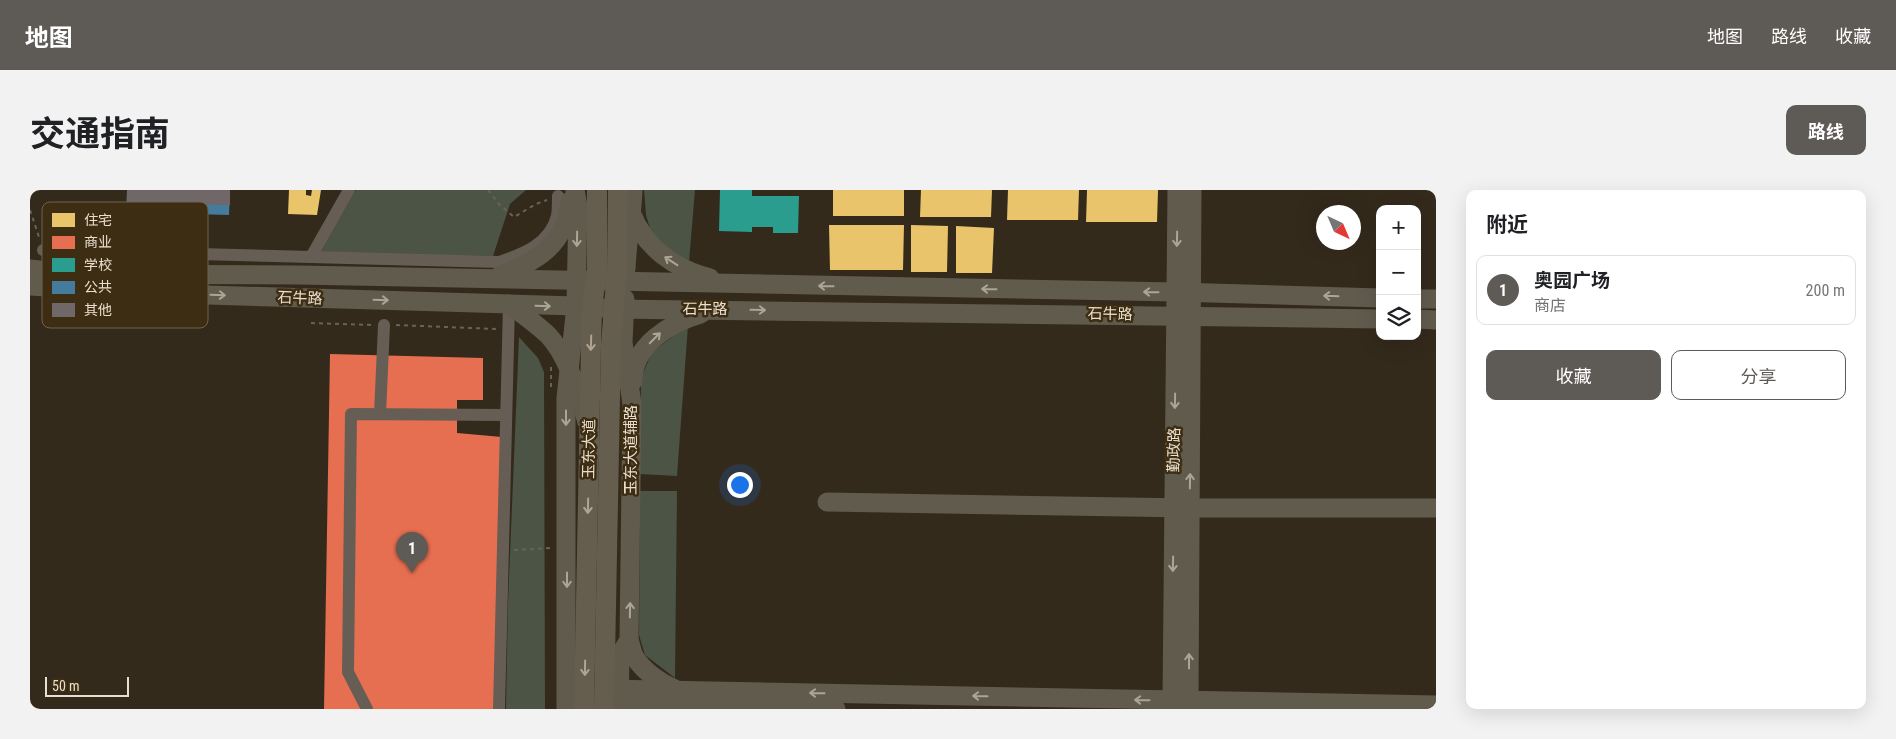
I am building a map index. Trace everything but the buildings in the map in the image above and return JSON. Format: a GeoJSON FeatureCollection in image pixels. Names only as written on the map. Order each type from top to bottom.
{"type":"FeatureCollection","features":[{"type":"Feature","properties":{"kind":"main road","name":"玉东大道"},"geometry":{"type":"LineString","coordinates":[[584,709],[589,429],[584,307],[586,281],[597,269],[597,190]]}},
{"type":"Feature","properties":{"kind":"main road","name":"玉东大道"},"geometry":{"type":"LineString","coordinates":[[612,702],[606,569],[611,345],[620,309],[621,282],[618,190]]}},
{"type":"Feature","properties":{"kind":"main road"},"geometry":{"type":"LineString","coordinates":[[589,429],[592,410],[599,405],[605,408],[609,429]]}},
{"type":"Feature","properties":{"kind":"street"},"geometry":{"type":"LineString","coordinates":[[311,257],[349,190]]}},
{"type":"Feature","properties":{"kind":"street"},"geometry":{"type":"LineString","coordinates":[[624,190],[632,215],[642,235],[665,258],[689,271],[733,284]]}},
{"type":"Feature","properties":{"kind":"street"},"geometry":{"type":"LineString","coordinates":[[621,282],[632,215],[633,190]]}},
{"type":"Feature","properties":{"kind":"street","name":"勤政路"},"geometry":{"type":"LineString","coordinates":[[1177,190],[1184,292]]}},
{"type":"Feature","properties":{"kind":"street","name":"勤政路"},"geometry":{"type":"LineString","coordinates":[[1181,705],[1183,315],[1192,190]]}},
{"type":"Feature","properties":{"kind":"street"},"geometry":{"type":"LineString","coordinates":[[208,254],[499,262],[522,255],[537,245],[548,234],[568,192]]}},
{"type":"Feature","properties":{"kind":"street"},"geometry":{"type":"LineString","coordinates":[[490,279],[520,267],[556,242],[564,227],[569,210],[568,192]]}},
{"type":"Feature","properties":{"kind":"street"},"geometry":{"type":"LineString","coordinates":[[568,192],[578,206],[586,281]]}},
{"type":"Feature","properties":{"kind":"street","name":"石牛路"},"geometry":{"type":"LineString","coordinates":[[208,275],[1184,292],[1376,298]]}},
{"type":"Feature","properties":{"kind":"street","name":"石牛路"},"geometry":{"type":"LineString","coordinates":[[208,295],[620,309],[1376,319]]}},
{"type":"Feature","properties":{"kind":"street"},"geometry":{"type":"LineString","coordinates":[[1421,299],[1436,299]]}},
{"type":"Feature","properties":{"kind":"street"},"geometry":{"type":"LineString","coordinates":[[499,709],[509,304]]}},
{"type":"Feature","properties":{"kind":"street"},"geometry":{"type":"LineString","coordinates":[[509,304],[549,336],[560,352],[579,392],[589,429]]}},
{"type":"Feature","properties":{"kind":"street"},"geometry":{"type":"LineString","coordinates":[[566,709],[566,398],[569,372],[584,307]]}},
{"type":"Feature","properties":{"kind":"street","name":"玉东大道辅路"},"geometry":{"type":"LineString","coordinates":[[612,702],[620,655],[630,640],[632,404],[620,309]]}},
{"type":"Feature","properties":{"kind":"street"},"geometry":{"type":"LineString","coordinates":[[606,569],[628,499],[633,375],[639,356],[659,334],[670,326],[716,309]]}},
{"type":"Feature","properties":{"kind":"street"},"geometry":{"type":"LineString","coordinates":[[1421,320],[1436,320]]}},
{"type":"Feature","properties":{"kind":"street"},"geometry":{"type":"LineString","coordinates":[[380,414],[384,325]]}},
{"type":"Feature","properties":{"kind":"street"},"geometry":{"type":"LineString","coordinates":[[367,709],[348,672],[351,414],[506,415]]}},
{"type":"Feature","properties":{"kind":"street"},"geometry":{"type":"LineString","coordinates":[[827,502],[1182,508],[1436,508]]}},
{"type":"Feature","properties":{"kind":"street"},"geometry":{"type":"LineString","coordinates":[[630,640],[634,656],[650,673],[662,684],[678,690]]}},
{"type":"Feature","properties":{"kind":"street"},"geometry":{"type":"LineString","coordinates":[[612,702],[678,690],[1181,705],[1436,705]]}},
{"type":"Feature","properties":{"kind":"street"},"geometry":{"type":"LineString","coordinates":[[612,702],[693,708],[836,709]]}},
{"type":"Feature","properties":{"kind":"path"},"geometry":{"type":"LineString","coordinates":[[488,190],[499,204],[514,217],[536,204],[568,192]]}},
{"type":"Feature","properties":{"kind":"path"},"geometry":{"type":"LineString","coordinates":[[30,210],[42,247]]}},
{"type":"Feature","properties":{"kind":"path"},"geometry":{"type":"LineString","coordinates":[[311,323],[508,329]]}},
{"type":"Feature","properties":{"kind":"path"},"geometry":{"type":"LineString","coordinates":[[503,551],[567,547]]}},
{"type":"Feature","properties":{"kind":"green space"},"geometry":{"type":"Polygon","coordinates":[[[356,190],[526,190],[510,204],[493,256],[320,253],[356,190]]]}},
{"type":"Feature","properties":{"kind":"green space"},"geometry":{"type":"Polygon","coordinates":[[[644,190],[695,190],[689,262],[683,262],[651,232],[646,215],[644,190]]]}},
{"type":"Feature","properties":{"kind":"green space"},"geometry":{"type":"Polygon","coordinates":[[[688,325],[677,476],[640,474],[641,378],[652,352],[688,325]]]}},
{"type":"Feature","properties":{"kind":"green space"},"geometry":{"type":"Polygon","coordinates":[[[519,337],[538,358],[544,372],[545,709],[506,709],[508,603],[519,337]]]}},
{"type":"Feature","properties":{"kind":"green space"},"geometry":{"type":"Polygon","coordinates":[[[640,491],[677,491],[675,678],[645,655],[639,635],[640,491]]]}},
{"type":"Feature","properties":{"kind":"place","name":"奥园广场"},"geometry":{"type":"Point","coordinates":[412,573]}}]}
